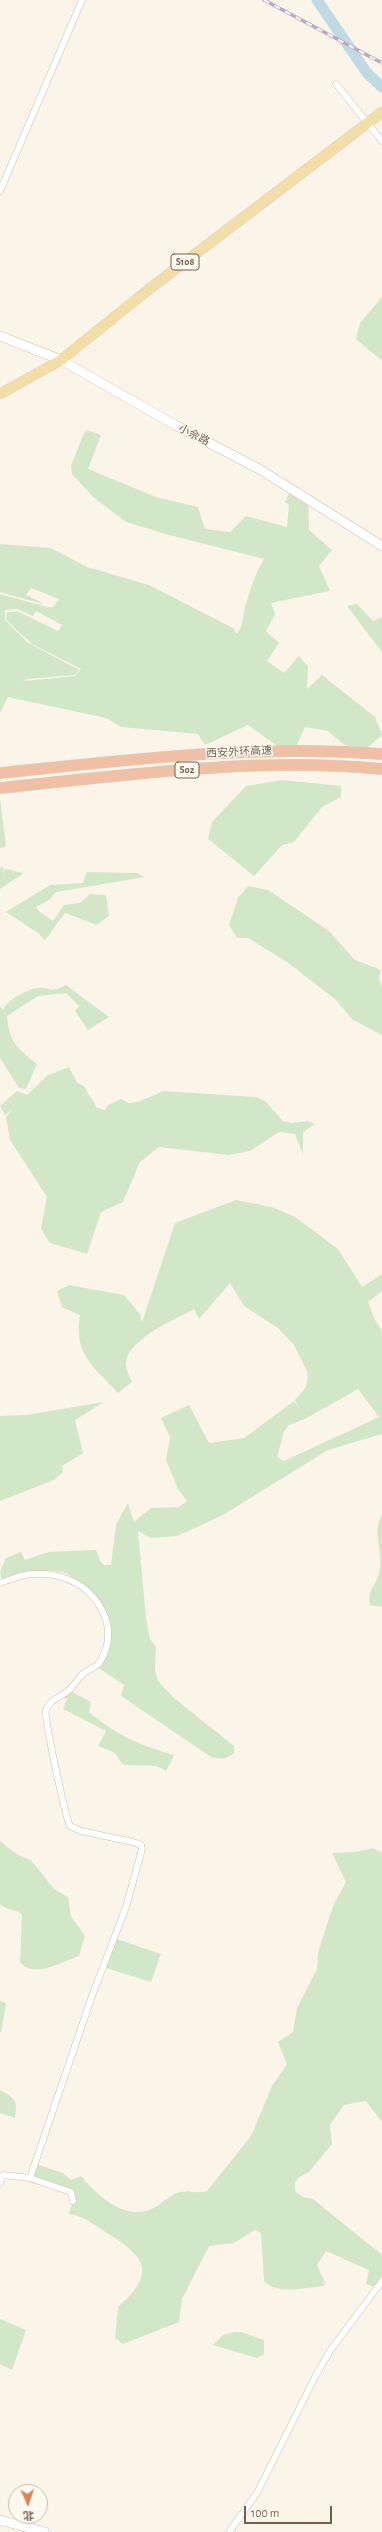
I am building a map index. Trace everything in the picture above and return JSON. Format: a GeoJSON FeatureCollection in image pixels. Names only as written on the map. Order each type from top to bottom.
{"type":"FeatureCollection","features":[{"type":"Feature","properties":{"kind":"highway","name":"西安外环高速"},"geometry":{"type":"LineString","coordinates":[[0,773],[152,757],[236,752],[296,749],[378,754]]}},
{"type":"Feature","properties":{"kind":"highway","name":"西安外环高速"},"geometry":{"type":"LineString","coordinates":[[0,788],[154,772],[296,764],[379,768]]}},
{"type":"Feature","properties":{"kind":"main road","name":"S108"},"geometry":{"type":"LineString","coordinates":[[0,394],[62,360],[382,112]]}},
{"type":"Feature","properties":{"kind":"street"},"geometry":{"type":"LineString","coordinates":[[0,191],[82,0]]}},
{"type":"Feature","properties":{"kind":"street"},"geometry":{"type":"LineString","coordinates":[[336,84],[366,124],[382,141]]}},
{"type":"Feature","properties":{"kind":"street","name":"小佘路"},"geometry":{"type":"LineString","coordinates":[[0,336],[62,360],[175,425],[262,470],[382,546]]}},
{"type":"Feature","properties":{"kind":"street"},"geometry":{"type":"LineString","coordinates":[[0,1583],[31,1574],[56,1575],[72,1579],[92,1594],[101,1606],[108,1626],[108,1637],[105,1651],[98,1665],[84,1673],[67,1692],[49,1704],[45,1712],[46,1724],[57,1766],[65,1815],[70,1826],[81,1831],[133,1842],[141,1845],[142,1849],[142,1857],[126,1907],[92,1996],[30,2178]]}},
{"type":"Feature","properties":{"kind":"street"},"geometry":{"type":"LineString","coordinates":[[0,2184],[3,2176],[30,2178],[71,2192],[73,2201]]}},
{"type":"Feature","properties":{"kind":"street"},"geometry":{"type":"LineString","coordinates":[[228,2532],[257,2493],[315,2377],[330,2351],[382,2281]]}},
{"type":"Feature","properties":{"kind":"street"},"geometry":{"type":"LineString","coordinates":[[0,2520],[45,2532]]}},
{"type":"Feature","properties":{"kind":"green space"},"geometry":{"type":"Polygon","coordinates":[[[382,297],[382,361],[356,339],[360,323],[382,297]]]}},
{"type":"Feature","properties":{"kind":"green space"},"geometry":{"type":"Polygon","coordinates":[[[87,430],[101,435],[88,469],[156,497],[198,507],[205,529],[230,532],[246,516],[287,527],[289,505],[285,502],[292,487],[308,498],[309,530],[332,550],[319,566],[330,591],[271,603],[275,614],[266,631],[279,643],[267,661],[284,673],[299,656],[308,666],[307,689],[322,675],[375,717],[382,735],[364,751],[343,744],[328,731],[305,727],[294,751],[284,751],[248,725],[205,745],[198,734],[121,727],[106,718],[8,697],[0,713],[0,594],[47,607],[53,607],[59,599],[31,588],[26,595],[46,605],[0,592],[0,544],[51,548],[87,567],[149,585],[233,628],[237,634],[240,630],[253,582],[264,559],[169,535],[126,522],[93,497],[72,474],[71,466],[84,433],[87,430]],[[17,609],[5,610],[5,620],[27,642],[79,670],[75,675],[27,679],[9,695],[25,681],[75,676],[81,669],[32,644],[6,620],[7,612],[19,612],[58,631],[62,625],[36,611],[33,616],[17,609]]]}},
{"type":"Feature","properties":{"kind":"green space"},"geometry":{"type":"Polygon","coordinates":[[[357,604],[373,621],[382,617],[382,652],[347,606],[357,604]]]}},
{"type":"Feature","properties":{"kind":"green space"},"geometry":{"type":"Polygon","coordinates":[[[282,780],[341,786],[341,797],[322,807],[294,842],[282,845],[254,876],[208,839],[212,822],[246,786],[282,780]]]}},
{"type":"Feature","properties":{"kind":"green space"},"geometry":{"type":"Polygon","coordinates":[[[0,798],[6,846],[0,848],[0,798]]]}},
{"type":"Feature","properties":{"kind":"green space"},"geometry":{"type":"Polygon","coordinates":[[[0,867],[4,868],[3,874],[5,869],[24,873],[0,889],[0,867]]]}},
{"type":"Feature","properties":{"kind":"green space"},"geometry":{"type":"Polygon","coordinates":[[[87,872],[137,873],[145,877],[56,892],[49,900],[36,907],[53,921],[64,905],[80,903],[90,894],[106,895],[109,916],[97,925],[65,913],[45,940],[38,933],[6,912],[50,885],[83,883],[87,872]]]}},
{"type":"Feature","properties":{"kind":"green space"},"geometry":{"type":"Polygon","coordinates":[[[248,886],[268,890],[329,931],[355,960],[381,970],[379,978],[382,987],[382,1035],[353,1020],[336,1000],[287,962],[248,938],[237,938],[229,925],[238,898],[248,886]]]}},
{"type":"Feature","properties":{"kind":"green space"},"geometry":{"type":"Polygon","coordinates":[[[66,985],[109,1017],[88,1030],[75,1011],[79,1006],[66,993],[38,996],[7,1016],[10,1032],[15,1044],[37,1064],[26,1089],[19,1088],[0,1058],[0,1006],[3,1010],[5,1006],[13,999],[22,993],[33,989],[56,989],[66,985]]]}},
{"type":"Feature","properties":{"kind":"green space"},"geometry":{"type":"Polygon","coordinates":[[[69,1067],[77,1083],[84,1086],[97,1108],[105,1110],[108,1105],[121,1099],[129,1103],[138,1102],[164,1091],[256,1097],[265,1101],[283,1121],[292,1123],[308,1121],[315,1124],[303,1132],[303,1155],[295,1134],[279,1132],[250,1151],[229,1155],[159,1147],[140,1162],[123,1202],[101,1212],[87,1254],[50,1243],[41,1229],[47,1197],[10,1140],[6,1117],[12,1110],[5,1115],[0,1106],[17,1091],[27,1095],[48,1075],[69,1067]]]}},
{"type":"Feature","properties":{"kind":"green space"},"geometry":{"type":"Polygon","coordinates":[[[236,1200],[272,1207],[295,1217],[338,1249],[362,1287],[382,1274],[382,1291],[368,1302],[375,1320],[382,1331],[382,1434],[328,1450],[223,1515],[177,1536],[151,1538],[138,1531],[146,1618],[150,1639],[156,1647],[155,1670],[158,1681],[174,1698],[234,1746],[234,1753],[223,1758],[211,1757],[124,1698],[121,1695],[124,1685],[97,1667],[108,1640],[108,1623],[101,1609],[89,1593],[75,1579],[62,1572],[39,1571],[2,1580],[0,1572],[6,1558],[21,1552],[25,1560],[48,1552],[96,1550],[100,1561],[104,1565],[111,1565],[116,1524],[128,1503],[134,1522],[151,1508],[179,1507],[187,1501],[178,1489],[166,1460],[170,1437],[161,1418],[189,1405],[209,1443],[244,1438],[294,1401],[300,1410],[295,1400],[306,1387],[308,1377],[307,1371],[294,1345],[278,1328],[244,1306],[230,1283],[199,1319],[194,1309],[153,1331],[134,1346],[128,1355],[126,1364],[127,1371],[132,1382],[118,1393],[87,1359],[80,1340],[80,1315],[62,1307],[57,1291],[69,1285],[124,1295],[140,1314],[142,1322],[175,1223],[236,1200]],[[358,1389],[305,1419],[289,1425],[284,1432],[277,1457],[284,1461],[379,1417],[358,1389]]]}},
{"type":"Feature","properties":{"kind":"green space"},"geometry":{"type":"Polygon","coordinates":[[[104,1402],[75,1420],[83,1453],[62,1466],[63,1472],[54,1480],[0,1501],[0,1416],[26,1415],[104,1402]]]}},
{"type":"Feature","properties":{"kind":"green space"},"geometry":{"type":"Polygon","coordinates":[[[382,1515],[382,1607],[370,1605],[370,1593],[378,1577],[380,1567],[378,1527],[382,1515]]]}},
{"type":"Feature","properties":{"kind":"green space"},"geometry":{"type":"Polygon","coordinates":[[[69,1690],[91,1702],[89,1712],[109,1727],[150,1748],[174,1755],[166,1771],[151,1765],[122,1764],[115,1753],[98,1746],[106,1731],[63,1709],[67,1699],[62,1697],[69,1690]]]}},
{"type":"Feature","properties":{"kind":"green space"},"geometry":{"type":"Polygon","coordinates":[[[0,1841],[18,1855],[31,1860],[54,1889],[68,1897],[71,1916],[85,1936],[79,1956],[48,1968],[40,1969],[26,1967],[20,1962],[22,1914],[0,1904],[0,1841]]]}},
{"type":"Feature","properties":{"kind":"green space"},"geometry":{"type":"Polygon","coordinates":[[[373,1848],[382,1853],[382,2122],[366,2101],[344,2105],[330,2125],[332,2144],[309,2172],[298,2178],[295,2183],[295,2191],[303,2197],[313,2199],[382,2255],[382,2278],[375,2287],[366,2284],[369,2270],[326,2251],[317,2265],[326,2285],[321,2280],[325,2286],[293,2290],[270,2286],[264,2281],[261,2233],[255,2230],[234,2243],[209,2246],[182,2299],[179,2322],[123,2344],[115,2338],[118,2307],[138,2284],[142,2275],[142,2266],[138,2258],[131,2250],[120,2242],[94,2224],[79,2216],[69,2214],[73,2199],[70,2191],[31,2183],[36,2164],[63,2173],[71,2180],[81,2176],[104,2199],[113,2205],[133,2212],[154,2208],[176,2193],[187,2191],[207,2191],[251,2136],[272,2086],[287,2064],[278,2042],[293,2032],[297,2008],[317,1969],[318,1953],[325,1930],[334,1904],[346,1882],[332,1853],[356,1852],[373,1848]]]}},
{"type":"Feature","properties":{"kind":"green space"},"geometry":{"type":"Polygon","coordinates":[[[114,1938],[161,1954],[151,1982],[103,1967],[114,1938]]]}},
{"type":"Feature","properties":{"kind":"green space"},"geometry":{"type":"Polygon","coordinates":[[[0,2001],[6,2003],[1,2032],[0,2032],[0,2001]]]}},
{"type":"Feature","properties":{"kind":"green space"},"geometry":{"type":"Polygon","coordinates":[[[0,2090],[9,2095],[16,2103],[15,2118],[0,2113],[0,2090]]]}},
{"type":"Feature","properties":{"kind":"green space"},"geometry":{"type":"Polygon","coordinates":[[[0,2319],[26,2330],[12,2370],[0,2364],[0,2319]]]}},
{"type":"Feature","properties":{"kind":"green space"},"geometry":{"type":"Polygon","coordinates":[[[241,2332],[264,2340],[264,2354],[257,2358],[213,2345],[223,2335],[241,2332]]]}},
{"type":"Feature","properties":{"kind":"waterway"},"geometry":{"type":"LineString","coordinates":[[317,0],[367,73],[382,87]]}},
{"type":"Feature","properties":{"kind":"railway"},"geometry":{"type":"LineString","coordinates":[[264,0],[382,63]]}}]}
